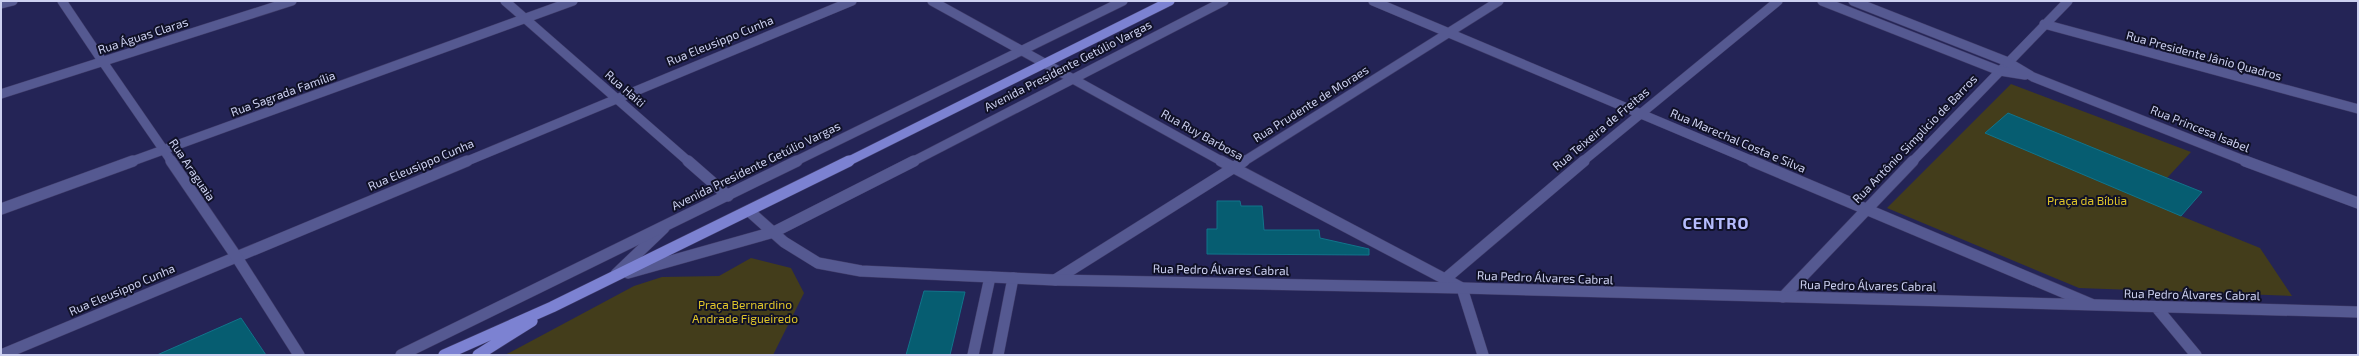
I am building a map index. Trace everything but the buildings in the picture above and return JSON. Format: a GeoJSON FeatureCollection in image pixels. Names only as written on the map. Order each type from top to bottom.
{"type":"FeatureCollection","features":[{"type":"Feature","properties":{"kind":"main road","name":"Avenida Presidente Getúlio Vargas"},"geometry":{"type":"LineString","coordinates":[[444,355],[552,307],[749,211],[1170,1]]}},
{"type":"Feature","properties":{"kind":"main road","name":"Avenida Presidente Getúlio Vargas"},"geometry":{"type":"LineString","coordinates":[[478,355],[552,307]]}},
{"type":"Feature","properties":{"kind":"street"},"geometry":{"type":"LineString","coordinates":[[1,4],[13,1]]}},
{"type":"Feature","properties":{"kind":"street","name":"Rua Araguaia"},"geometry":{"type":"LineString","coordinates":[[62,1],[236,256],[299,355]]}},
{"type":"Feature","properties":{"kind":"street","name":"Rua Águas Claras"},"geometry":{"type":"LineString","coordinates":[[1,94],[292,1]]}},
{"type":"Feature","properties":{"kind":"street","name":"Rua Haiti"},"geometry":{"type":"LineString","coordinates":[[505,1],[728,196]]}},
{"type":"Feature","properties":{"kind":"street","name":"Rua Sagrada Família"},"geometry":{"type":"LineString","coordinates":[[1,209],[573,1]]}},
{"type":"Feature","properties":{"kind":"street","name":"Rua Eleusippo Cunha"},"geometry":{"type":"LineString","coordinates":[[1,355],[852,1]]}},
{"type":"Feature","properties":{"kind":"street","name":"Rua Ruy Barbosa"},"geometry":{"type":"LineString","coordinates":[[932,1],[1024,50],[1234,168],[1444,280],[1462,288]]}},
{"type":"Feature","properties":{"kind":"street","name":"Avenida Presidente Getúlio Vargas"},"geometry":{"type":"LineString","coordinates":[[401,355],[1123,1]]}},
{"type":"Feature","properties":{"kind":"street","name":"Avenida Presidente Getúlio Vargas"},"geometry":{"type":"LineString","coordinates":[[613,277],[774,232],[1075,79],[1224,1]]}},
{"type":"Feature","properties":{"kind":"street","name":"Rua Marechal Costa e Silva"},"geometry":{"type":"LineString","coordinates":[[1372,1],[1640,113],[1865,210],[2094,305]]}},
{"type":"Feature","properties":{"kind":"street","name":"Rua Prudente de Moraes"},"geometry":{"type":"LineString","coordinates":[[1055,280],[1499,1]]}},
{"type":"Feature","properties":{"kind":"street","name":"Rua Teixeira de Freitas"},"geometry":{"type":"LineString","coordinates":[[1444,280],[1640,113],[1778,1]]}},
{"type":"Feature","properties":{"kind":"street","name":"Rua Princesa Isabel"},"geometry":{"type":"LineString","coordinates":[[1822,1],[2000,71],[2033,77]]}},
{"type":"Feature","properties":{"kind":"street","name":"Rua Princesa Isabel"},"geometry":{"type":"LineString","coordinates":[[1853,1],[2008,62],[2033,77],[2313,188],[2358,203]]}},
{"type":"Feature","properties":{"kind":"street","name":"Rua Antônio Simplicio de Barros"},"geometry":{"type":"LineString","coordinates":[[1783,297],[2044,24],[2068,1]]}},
{"type":"Feature","properties":{"kind":"street","name":"Rua Presidente Jânio Quadros"},"geometry":{"type":"LineString","coordinates":[[2044,24],[2358,109]]}},
{"type":"Feature","properties":{"kind":"street","name":"Rua Pedro Álvares Cabral"},"geometry":{"type":"LineString","coordinates":[[749,211],[784,242],[818,264],[835,268],[1055,280],[1462,288],[2358,312]]}},
{"type":"Feature","properties":{"kind":"street"},"geometry":{"type":"LineString","coordinates":[[613,277],[667,225]]}},
{"type":"Feature","properties":{"kind":"street"},"geometry":{"type":"LineString","coordinates":[[973,355],[990,277]]}},
{"type":"Feature","properties":{"kind":"street"},"geometry":{"type":"LineString","coordinates":[[998,355],[1013,278]]}},
{"type":"Feature","properties":{"kind":"street"},"geometry":{"type":"LineString","coordinates":[[1462,288],[1483,355]]}},
{"type":"Feature","properties":{"kind":"street"},"geometry":{"type":"LineString","coordinates":[[2156,307],[2196,355]]}},
{"type":"Feature","properties":{"kind":"green space","name":"Praça da Bíblia"},"geometry":{"type":"Polygon","coordinates":[[[2011,84],[2191,152],[2167,178],[2181,216],[2260,248],[2292,296],[2079,288],[1887,208],[2011,84]]]}},
{"type":"Feature","properties":{"kind":"green space","name":"Praça Bernardino Andrade Figueiredo"},"geometry":{"type":"Polygon","coordinates":[[[751,258],[791,268],[804,293],[773,355],[505,355],[634,286],[662,277],[719,276],[751,258]]]}},
{"type":"Feature","properties":{"kind":"district","name":"CENTRO"},"geometry":{"type":"Point","coordinates":[1716,223]}}]}
